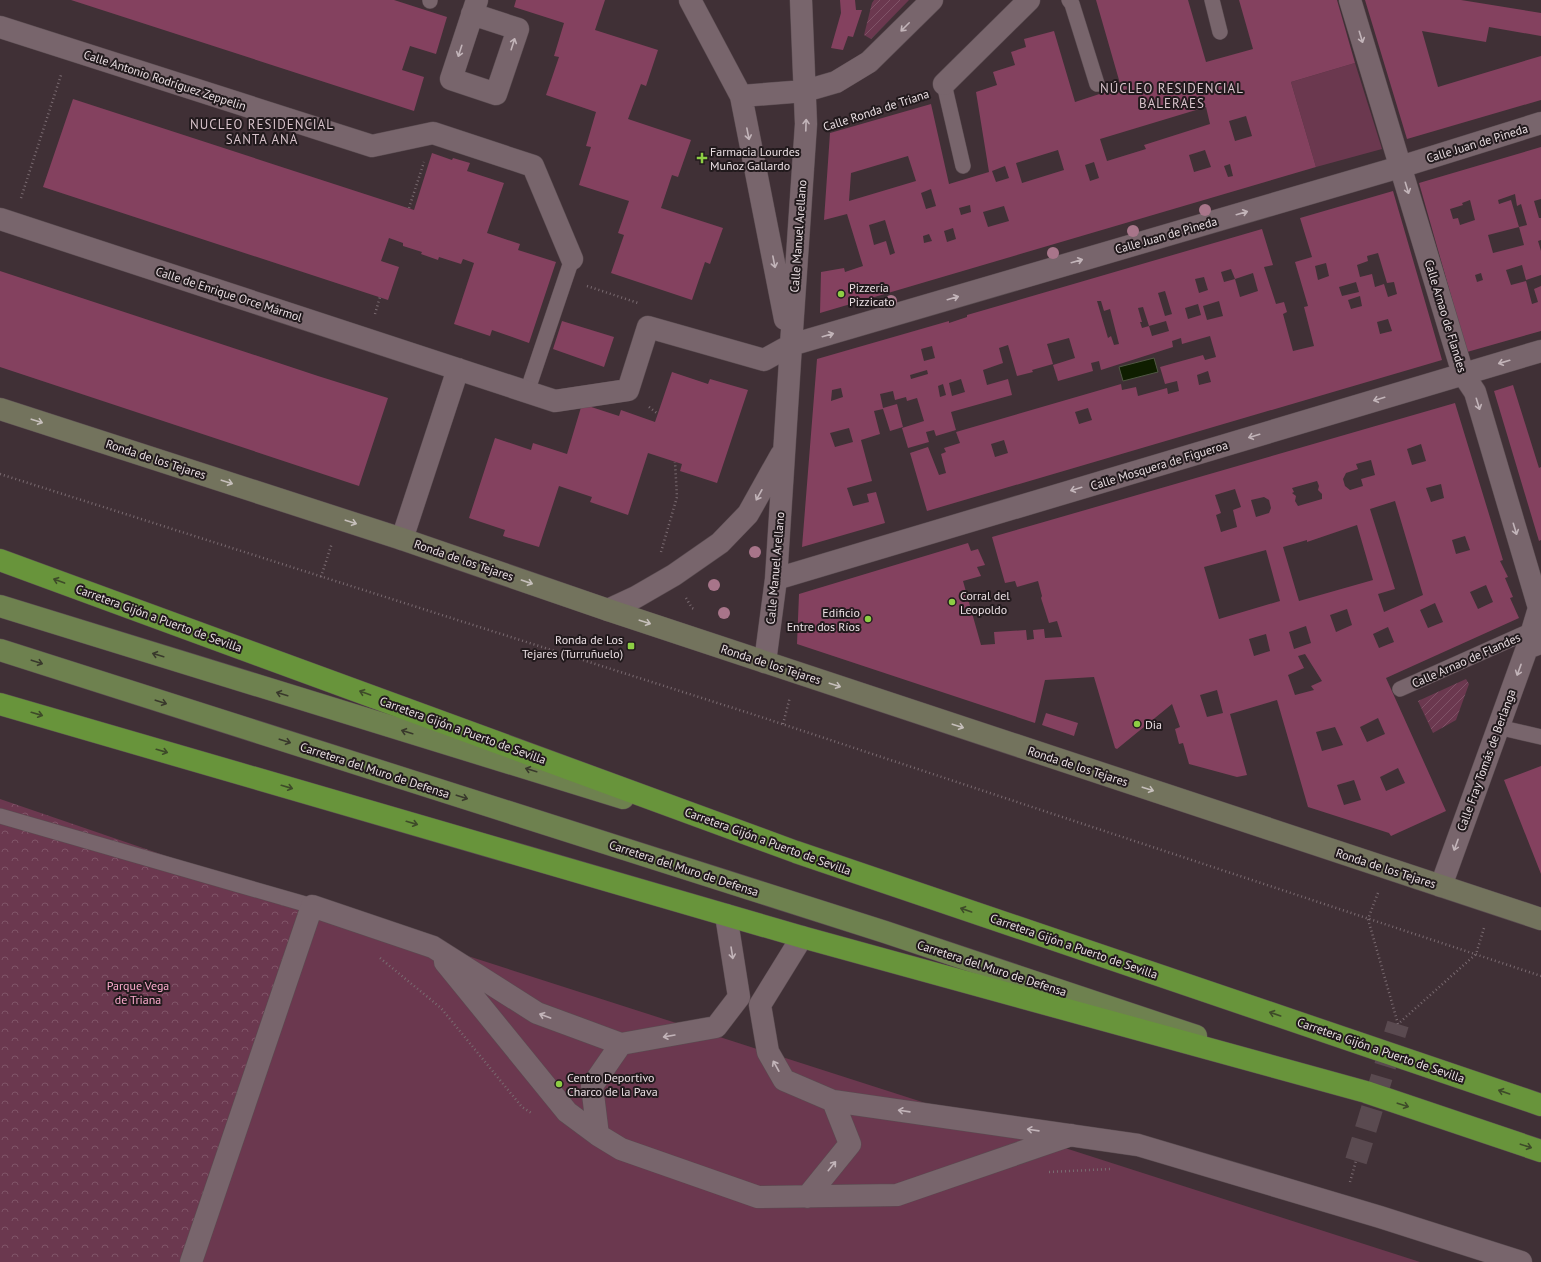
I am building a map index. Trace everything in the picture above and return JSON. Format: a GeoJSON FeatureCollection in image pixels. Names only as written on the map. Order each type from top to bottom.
{"type":"FeatureCollection","features":[{"type":"Feature","properties":{"kind":"highway","name":"Carretera Gijón a Puerto de Sevilla"},"geometry":{"type":"LineString","coordinates":[[0,560],[796,852],[1541,1105]]}},
{"type":"Feature","properties":{"kind":"highway"},"geometry":{"type":"LineString","coordinates":[[0,704],[802,938],[1366,1092],[1541,1151]]}},
{"type":"Feature","properties":{"kind":"main road"},"geometry":{"type":"LineString","coordinates":[[0,606],[796,852]]}},
{"type":"Feature","properties":{"kind":"main road","name":"Carretera del Muro de Defensa"},"geometry":{"type":"LineString","coordinates":[[0,650],[885,932],[1366,1092]]}},
{"type":"Feature","properties":{"kind":"street"},"geometry":{"type":"LineString","coordinates":[[648,327],[764,360],[790,346],[741,96],[690,0]]}},
{"type":"Feature","properties":{"kind":"street","name":"Calle Manuel Arellano"},"geometry":{"type":"LineString","coordinates":[[765,662],[776,578],[790,346],[806,132],[802,0]]}},
{"type":"Feature","properties":{"kind":"street"},"geometry":{"type":"LineString","coordinates":[[741,96],[805,91],[836,82],[869,62],[932,0]]}},
{"type":"Feature","properties":{"kind":"street","name":"Calle Ronda de Triana"},"geometry":{"type":"LineString","coordinates":[[944,84],[1029,0]]}},
{"type":"Feature","properties":{"kind":"street","name":"Calle Arnao de Flandes"},"geometry":{"type":"LineString","coordinates":[[1350,0],[1463,374],[1474,392],[1539,608],[1534,640]]}},
{"type":"Feature","properties":{"kind":"street","name":"Calle Antonio Rodríguez Zeppelin"},"geometry":{"type":"LineString","coordinates":[[0,27],[372,146],[433,133]]}},
{"type":"Feature","properties":{"kind":"street","name":"Calle Juan de Pineda"},"geometry":{"type":"LineString","coordinates":[[790,346],[1541,123]]}},
{"type":"Feature","properties":{"kind":"street"},"geometry":{"type":"LineString","coordinates":[[433,133],[533,166],[572,259]]}},
{"type":"Feature","properties":{"kind":"street","name":"Calle de Enrique Orce Mármol"},"geometry":{"type":"LineString","coordinates":[[6,221],[555,401],[628,390],[648,327]]}},
{"type":"Feature","properties":{"kind":"street","name":"Calle Mosquera de Figueroa"},"geometry":{"type":"LineString","coordinates":[[776,578],[1541,351]]}},
{"type":"Feature","properties":{"kind":"street"},"geometry":{"type":"LineString","coordinates":[[402,539],[458,369]]}},
{"type":"Feature","properties":{"kind":"street","name":"Ronda de los Tejares"},"geometry":{"type":"LineString","coordinates":[[0,409],[339,518],[608,610],[1541,919]]}},
{"type":"Feature","properties":{"kind":"street","name":"Calle Manuel Arellano"},"geometry":{"type":"LineString","coordinates":[[608,610],[636,597],[674,575],[720,543],[748,514],[784,449]]}},
{"type":"Feature","properties":{"kind":"street","name":"Calle Fray Tomás de Berlanga"},"geometry":{"type":"LineString","coordinates":[[1441,886],[1498,727],[1534,640]]}},
{"type":"Feature","properties":{"kind":"street"},"geometry":{"type":"LineString","coordinates":[[191,1262],[312,906],[433,947],[537,1013],[622,1044],[716,1027],[739,997],[726,915]]}},
{"type":"Feature","properties":{"kind":"street"},"geometry":{"type":"LineString","coordinates":[[802,938],[760,1005],[768,1052],[784,1080],[833,1101],[1138,1145],[1380,1217],[1521,1262]]}},
{"type":"Feature","properties":{"kind":"street"},"geometry":{"type":"LineString","coordinates":[[433,947],[567,1112],[598,1135],[621,1149],[758,1197],[897,1195],[1071,1135]]}},
{"type":"Feature","properties":{"kind":"street"},"geometry":{"type":"LineString","coordinates":[[598,1135],[592,1086],[622,1044]]}},
{"type":"Feature","properties":{"kind":"street"},"geometry":{"type":"LineString","coordinates":[[807,1197],[850,1144],[833,1101]]}},
{"type":"Feature","properties":{"kind":"lane"},"geometry":{"type":"LineString","coordinates":[[1069,0],[1072,4],[1097,84]]}},
{"type":"Feature","properties":{"kind":"lane"},"geometry":{"type":"LineString","coordinates":[[1212,0],[1220,32]]}},
{"type":"Feature","properties":{"kind":"lane","name":"Calle Ronda de Triana"},"geometry":{"type":"LineString","coordinates":[[944,84],[963,166]]}},
{"type":"Feature","properties":{"kind":"lane"},"geometry":{"type":"LineString","coordinates":[[527,392],[572,259]]}},
{"type":"Feature","properties":{"kind":"lane","name":"Calle Arnao de Flandes"},"geometry":{"type":"LineString","coordinates":[[1400,689],[1534,640]]}},
{"type":"Feature","properties":{"kind":"lane"},"geometry":{"type":"LineString","coordinates":[[1498,727],[1541,737]]}},
{"type":"Feature","properties":{"kind":"lane"},"geometry":{"type":"LineString","coordinates":[[0,816],[312,906]]}},
{"type":"Feature","properties":{"kind":"path"},"geometry":{"type":"LineString","coordinates":[[6,221],[70,49]]}},
{"type":"Feature","properties":{"kind":"path","name":"Calle Ronda de Triana"},"geometry":{"type":"LineString","coordinates":[[806,132],[929,95],[944,84]]}},
{"type":"Feature","properties":{"kind":"path"},"geometry":{"type":"LineString","coordinates":[[409,208],[433,133]]}},
{"type":"Feature","properties":{"kind":"path"},"geometry":{"type":"LineString","coordinates":[[566,280],[653,308],[648,327]]}},
{"type":"Feature","properties":{"kind":"path"},"geometry":{"type":"LineString","coordinates":[[660,552],[677,497],[675,462]]}},
{"type":"Feature","properties":{"kind":"path"},"geometry":{"type":"LineString","coordinates":[[0,474],[752,714],[1541,976]]}},
{"type":"Feature","properties":{"kind":"path"},"geometry":{"type":"LineString","coordinates":[[321,577],[339,518]]}},
{"type":"Feature","properties":{"kind":"path"},"geometry":{"type":"LineString","coordinates":[[1387,868],[1368,919],[1398,1024],[1476,954],[1492,903]]}},
{"type":"Feature","properties":{"kind":"path"},"geometry":{"type":"LineString","coordinates":[[379,957],[441,1008],[522,1106],[535,1115]]}},
{"type":"Feature","properties":{"kind":"path"},"geometry":{"type":"LineString","coordinates":[[1046,1172],[1114,1169]]}},
{"type":"Feature","properties":{"kind":"green space"},"geometry":{"type":"Polygon","coordinates":[[[874,0],[909,0],[871,39],[864,35],[874,0]]]}},
{"type":"Feature","properties":{"kind":"green space"},"geometry":{"type":"Polygon","coordinates":[[[1355,63],[1382,149],[1316,167],[1291,82],[1355,63]]]}},
{"type":"Feature","properties":{"kind":"green space"},"geometry":{"type":"Polygon","coordinates":[[[1466,679],[1469,684],[1456,720],[1433,733],[1418,701],[1466,679]]]}},
{"type":"Feature","properties":{"kind":"green space","name":"Parque Vega de Triana"},"geometry":{"type":"Polygon","coordinates":[[[0,799],[312,906],[191,1262],[0,1262],[0,799]]]}},
{"type":"Feature","properties":{"kind":"green space","name":"Centro Deportivo Charco de la Pava"},"geometry":{"type":"Polygon","coordinates":[[[312,906],[1420,1262],[191,1262],[312,906]]]}},
{"type":"Feature","properties":{"kind":"shaded area"},"geometry":{"type":"Polygon","coordinates":[[[1154,358],[1158,372],[1123,381],[1119,367],[1154,358]]]}},
{"type":"Feature","properties":{"kind":"building"},"geometry":{"type":"Polygon","coordinates":[[[71,0],[394,0],[447,17],[436,54],[410,46],[402,70],[424,77],[414,111],[71,0]]]}},
{"type":"Feature","properties":{"kind":"building"},"geometry":{"type":"Polygon","coordinates":[[[516,0],[605,0],[595,30],[658,50],[646,86],[641,84],[628,119],[691,140],[678,177],[672,175],[661,208],[723,228],[710,264],[705,262],[692,300],[611,273],[624,235],[618,233],[629,201],[579,185],[591,147],[586,146],[596,112],[546,95],[559,57],[554,56],[564,23],[514,7],[516,0]]]}},
{"type":"Feature","properties":{"kind":"building"},"geometry":{"type":"Polygon","coordinates":[[[840,0],[855,0],[856,10],[862,10],[853,37],[848,36],[843,50],[831,48],[841,13],[840,0]]]}},
{"type":"Feature","properties":{"kind":"building"},"geometry":{"type":"Polygon","coordinates":[[[1096,0],[1188,0],[1206,62],[1253,49],[1239,0],[1337,0],[1355,63],[1291,82],[1316,167],[820,313],[821,272],[844,268],[845,272],[863,266],[847,214],[824,220],[830,133],[931,104],[949,184],[989,172],[976,92],[997,85],[993,72],[1015,65],[1011,52],[1026,47],[1024,39],[1054,31],[1075,102],[1121,87],[1096,0]],[[1206,107],[1100,139],[1107,161],[1146,149],[1144,145],[1210,124],[1206,107]],[[1246,116],[1229,121],[1235,141],[1252,136],[1246,116]],[[1058,150],[1016,163],[1022,183],[1064,170],[1058,150]],[[1205,150],[1189,155],[1194,172],[1211,167],[1205,150]],[[908,156],[851,173],[849,201],[916,181],[908,156]],[[1094,162],[1085,165],[1090,181],[1099,178],[1094,162]],[[1230,164],[1224,166],[1228,177],[1233,176],[1230,164]],[[1005,166],[992,171],[996,182],[1009,178],[1005,166]],[[931,189],[921,193],[926,209],[936,206],[931,189]],[[970,205],[959,208],[961,215],[971,212],[970,205]],[[1004,206],[983,212],[988,227],[1009,221],[1004,206]],[[885,220],[869,225],[874,245],[886,241],[890,255],[895,253],[885,220]],[[953,228],[944,231],[947,242],[956,239],[953,228]],[[929,234],[923,236],[924,243],[932,241],[929,234]]]}},
{"type":"Feature","properties":{"kind":"building"},"geometry":{"type":"Polygon","coordinates":[[[1365,0],[1461,0],[1541,13],[1541,36],[1489,27],[1486,42],[1422,31],[1438,87],[1541,56],[1541,100],[1407,139],[1365,0]]]}},
{"type":"Feature","properties":{"kind":"building"},"geometry":{"type":"Polygon","coordinates":[[[73,99],[414,210],[432,153],[452,160],[453,158],[470,163],[467,171],[504,183],[487,233],[520,244],[518,250],[556,262],[529,343],[492,330],[490,336],[454,324],[474,263],[463,259],[461,264],[439,257],[438,260],[421,254],[422,252],[403,246],[403,243],[389,238],[381,261],[399,267],[388,300],[43,187],[73,99]]]}},
{"type":"Feature","properties":{"kind":"building"},"geometry":{"type":"Polygon","coordinates":[[[1541,147],[1541,199],[1534,201],[1539,218],[1541,218],[1541,240],[1538,241],[1541,251],[1541,275],[1526,280],[1522,265],[1506,270],[1511,285],[1526,281],[1532,304],[1538,302],[1534,289],[1541,286],[1541,331],[1467,352],[1419,183],[1541,147]],[[1515,194],[1498,200],[1499,204],[1511,200],[1519,227],[1527,225],[1521,204],[1517,206],[1515,194]],[[1470,200],[1462,203],[1463,205],[1450,209],[1453,219],[1458,218],[1460,225],[1475,220],[1470,200]],[[1519,227],[1488,235],[1493,253],[1524,245],[1519,227]],[[1481,273],[1475,275],[1477,282],[1483,280],[1481,273]]]}},
{"type":"Feature","properties":{"kind":"building"},"geometry":{"type":"Polygon","coordinates":[[[1393,191],[1442,360],[927,511],[910,453],[928,447],[939,475],[946,473],[941,454],[946,452],[944,448],[960,443],[956,432],[1121,384],[1122,390],[1136,387],[1138,396],[1167,388],[1168,394],[1179,391],[1177,381],[1165,384],[1160,367],[1203,355],[1205,360],[1216,357],[1210,336],[1182,344],[1181,338],[1172,341],[1173,347],[1101,370],[1099,361],[1091,363],[1093,371],[1058,381],[1053,365],[1075,358],[1069,338],[1047,344],[1053,364],[1032,370],[1033,372],[1017,376],[1008,345],[999,348],[1003,363],[983,370],[987,385],[1008,379],[1012,395],[951,412],[956,430],[936,436],[934,430],[926,432],[929,442],[908,448],[902,428],[924,421],[917,398],[907,401],[906,397],[895,400],[893,391],[880,394],[883,408],[897,404],[903,427],[890,431],[883,409],[874,411],[880,434],[861,440],[872,481],[847,488],[853,506],[869,502],[867,494],[876,492],[885,523],[802,547],[817,359],[949,321],[949,323],[967,317],[967,315],[1262,229],[1273,265],[1264,267],[1276,304],[1284,302],[1287,312],[1283,314],[1293,351],[1314,346],[1304,307],[1308,306],[1295,262],[1312,257],[1300,218],[1393,191]],[[1378,253],[1367,256],[1368,261],[1357,265],[1360,277],[1372,274],[1375,287],[1384,284],[1388,297],[1397,294],[1394,282],[1387,283],[1378,253]],[[1326,263],[1315,266],[1318,280],[1329,276],[1326,263]],[[1231,269],[1221,272],[1224,282],[1235,279],[1231,269]],[[1253,273],[1235,279],[1240,297],[1258,291],[1253,273]],[[1204,277],[1195,279],[1199,293],[1208,290],[1204,277]],[[1356,282],[1339,287],[1342,296],[1359,292],[1356,282]],[[1165,291],[1158,293],[1165,316],[1172,314],[1165,291]],[[1360,296],[1348,300],[1351,309],[1362,306],[1360,296]],[[1097,301],[1108,338],[1111,336],[1114,345],[1119,344],[1110,309],[1104,311],[1101,301],[1097,301]],[[1219,301],[1203,306],[1207,320],[1223,316],[1219,301]],[[1198,304],[1185,308],[1188,319],[1201,315],[1198,304]],[[1143,307],[1138,308],[1142,328],[1149,326],[1143,307]],[[1388,319],[1377,322],[1380,334],[1392,331],[1388,319]],[[1166,321],[1149,326],[1152,336],[1169,331],[1166,321]],[[932,346],[921,349],[924,361],[935,358],[932,346]],[[927,370],[910,375],[911,379],[928,374],[927,370]],[[1208,371],[1197,375],[1199,385],[1211,382],[1208,371]],[[961,379],[949,383],[952,396],[965,392],[961,379]],[[943,384],[938,386],[940,397],[946,395],[943,384]],[[841,388],[832,390],[831,401],[843,397],[841,388]],[[1088,408],[1075,412],[1079,424],[1092,420],[1088,408]],[[849,428],[830,433],[835,447],[853,442],[849,428]],[[1004,440],[991,444],[995,457],[1008,453],[1004,440]]]}},
{"type":"Feature","properties":{"kind":"building"},"geometry":{"type":"Polygon","coordinates":[[[0,271],[388,398],[359,486],[0,367],[0,271]]]}},
{"type":"Feature","properties":{"kind":"building"},"geometry":{"type":"Polygon","coordinates":[[[562,321],[614,337],[604,367],[553,349],[562,321]]]}},
{"type":"Feature","properties":{"kind":"building"},"geometry":{"type":"Polygon","coordinates":[[[672,372],[708,384],[710,379],[748,390],[717,483],[680,471],[682,464],[648,453],[628,515],[590,502],[592,497],[559,486],[539,547],[503,536],[505,530],[469,518],[495,438],[531,450],[533,443],[567,454],[582,404],[619,416],[621,410],[655,422],[672,372]]]}},
{"type":"Feature","properties":{"kind":"building"},"geometry":{"type":"Polygon","coordinates":[[[1513,385],[1539,468],[1541,467],[1541,540],[1539,541],[1494,391],[1513,385]]]}},
{"type":"Feature","properties":{"kind":"building"},"geometry":{"type":"Polygon","coordinates":[[[1455,403],[1503,560],[1500,561],[1508,577],[1505,578],[1513,597],[1510,598],[1519,618],[1386,678],[1446,811],[1391,836],[1389,833],[1308,807],[1277,700],[1230,714],[1247,775],[1237,777],[1189,764],[1183,743],[1179,744],[1175,729],[1180,727],[1172,704],[1117,749],[1115,748],[1094,677],[1045,680],[1035,723],[797,644],[799,594],[968,543],[971,551],[978,549],[985,565],[977,567],[981,576],[963,581],[981,645],[995,644],[994,632],[1026,630],[1027,640],[1034,639],[1033,630],[1044,629],[1045,638],[1062,637],[1057,621],[1049,623],[1041,598],[1042,596],[1038,581],[1017,587],[1015,581],[1005,583],[992,537],[1455,403]],[[1421,444],[1407,449],[1412,465],[1426,461],[1421,444]],[[1371,460],[1356,464],[1358,469],[1346,473],[1343,479],[1345,486],[1350,490],[1363,486],[1361,479],[1375,475],[1371,460]],[[1317,481],[1292,488],[1294,492],[1292,493],[1296,496],[1295,501],[1298,506],[1322,499],[1322,494],[1318,490],[1319,486],[1317,481]],[[1441,484],[1426,488],[1431,502],[1444,498],[1441,484]],[[1235,489],[1215,495],[1221,513],[1216,515],[1221,532],[1237,527],[1233,510],[1241,507],[1235,489]],[[1264,497],[1251,500],[1256,517],[1269,513],[1271,508],[1269,500],[1264,497]],[[1395,501],[1370,509],[1395,589],[1378,594],[1384,612],[1423,595],[1395,501]],[[1357,525],[1307,542],[1307,540],[1283,547],[1299,601],[1373,580],[1357,525]],[[1465,536],[1452,540],[1456,554],[1470,550],[1465,536]],[[1266,550],[1204,567],[1219,619],[1280,601],[1266,550]],[[1486,585],[1470,592],[1478,609],[1493,602],[1486,585]],[[1435,603],[1420,610],[1428,628],[1443,622],[1435,603]],[[1347,609],[1330,615],[1336,632],[1352,625],[1347,609]],[[1306,626],[1289,632],[1294,649],[1311,643],[1306,626]],[[1388,627],[1373,634],[1379,648],[1394,642],[1388,627]],[[1266,634],[1249,639],[1254,656],[1270,651],[1266,634]],[[1305,654],[1298,656],[1304,668],[1288,675],[1295,695],[1314,690],[1311,686],[1322,681],[1305,654]],[[1217,690],[1200,695],[1207,717],[1223,713],[1217,690]],[[1378,718],[1360,727],[1367,742],[1385,734],[1378,718]],[[1335,727],[1316,732],[1322,751],[1343,745],[1335,727]],[[1398,768],[1380,777],[1386,791],[1405,783],[1398,768]],[[1354,780],[1337,785],[1344,805],[1361,800],[1354,780]]]}},
{"type":"Feature","properties":{"kind":"building"},"geometry":{"type":"Polygon","coordinates":[[[1046,713],[1078,723],[1074,736],[1042,725],[1046,713]]]}},
{"type":"Feature","properties":{"kind":"building"},"geometry":{"type":"Polygon","coordinates":[[[1541,766],[1541,874],[1504,780],[1541,766]]]}},
{"type":"Feature","properties":{"kind":"tunnel"},"geometry":{"type":"LineString","coordinates":[[1356,1161],[1398,1024]]}},
{"type":"Feature","properties":{"kind":"place","name":"Farmacia Lourdes Muñoz Gallardo"},"geometry":{"type":"Point","coordinates":[702,158]}},
{"type":"Feature","properties":{"kind":"place","name":"Pizzería Pizzicato"},"geometry":{"type":"Point","coordinates":[841,294]}},
{"type":"Feature","properties":{"kind":"place","name":"Corral del Leopoldo"},"geometry":{"type":"Point","coordinates":[952,602]}},
{"type":"Feature","properties":{"kind":"place","name":"Edificio Entre dos Ríos"},"geometry":{"type":"Point","coordinates":[868,619]}},
{"type":"Feature","properties":{"kind":"place","name":"Ronda de Los Tejares (Turruñuelo)"},"geometry":{"type":"Point","coordinates":[631,646]}},
{"type":"Feature","properties":{"kind":"place","name":"Dia"},"geometry":{"type":"Point","coordinates":[1137,724]}},
{"type":"Feature","properties":{"kind":"place","name":"Centro Deportivo Charco de la Pava"},"geometry":{"type":"Point","coordinates":[559,1084]}},
{"type":"Feature","properties":{"kind":"district","name":"NÚCLEO RESIDENCIAL BALERAES"},"geometry":{"type":"Point","coordinates":[1172,96]}},
{"type":"Feature","properties":{"kind":"district","name":"NUCLEO RESIDENCIAL SANTA ANA"},"geometry":{"type":"Point","coordinates":[262,132]}}]}
